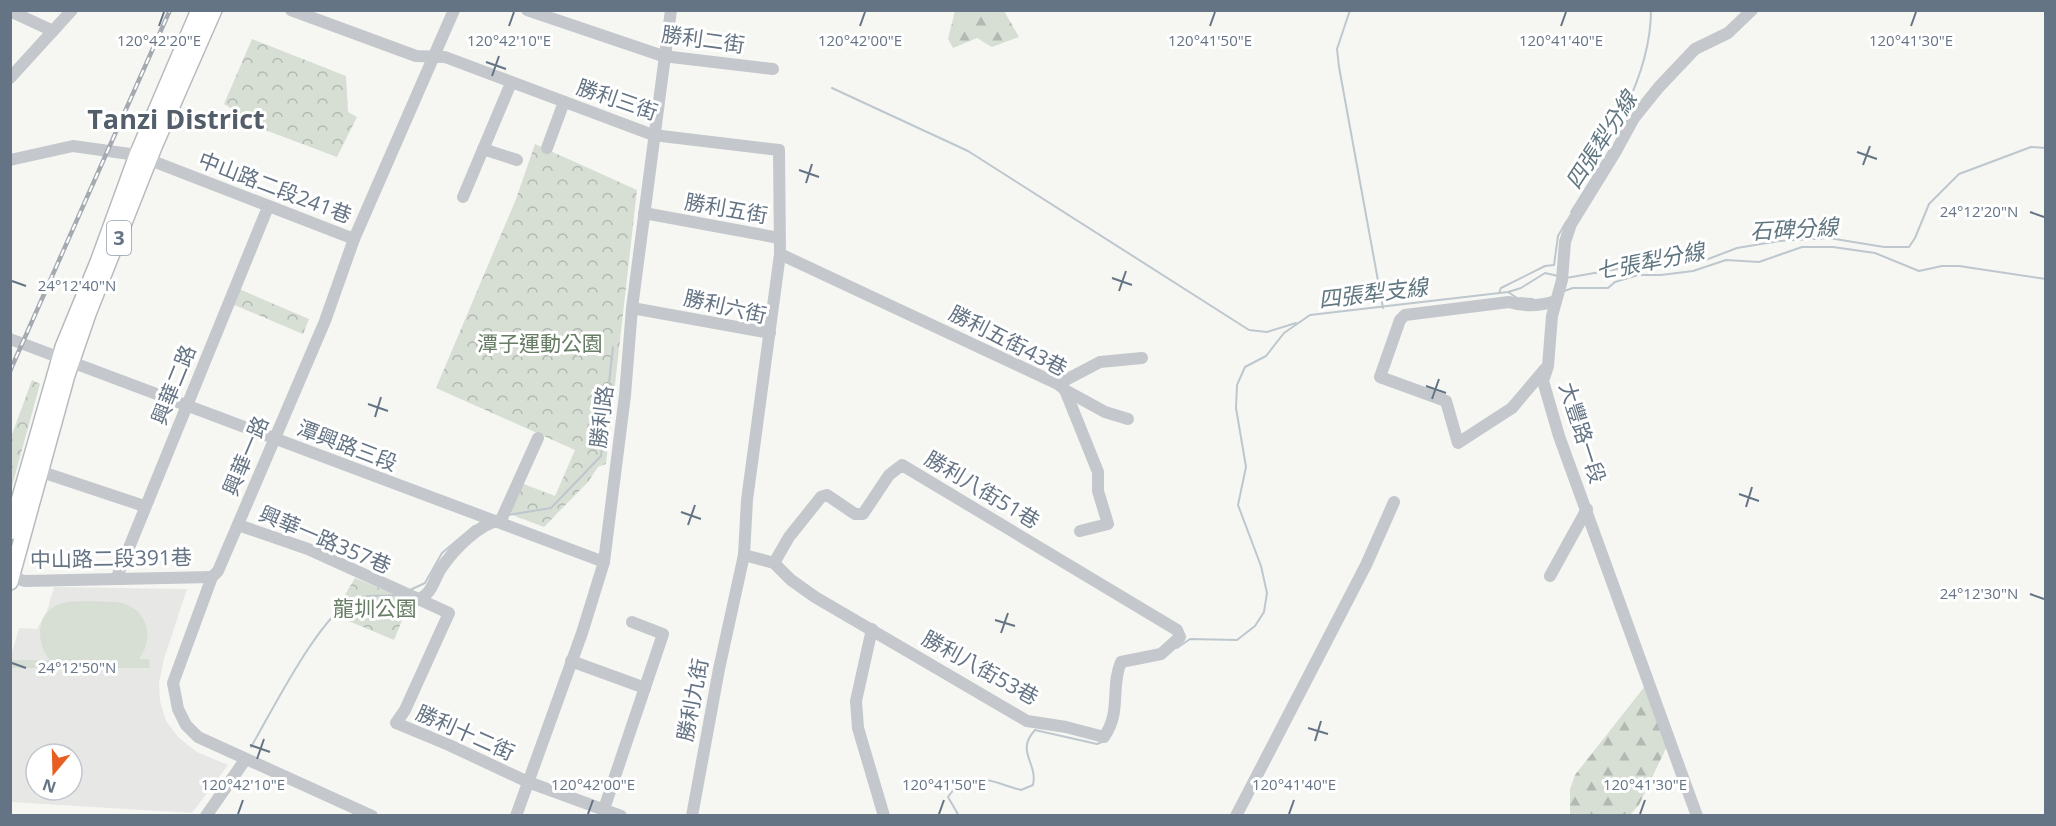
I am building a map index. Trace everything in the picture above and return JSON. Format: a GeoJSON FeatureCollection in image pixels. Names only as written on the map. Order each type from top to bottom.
{"type":"FeatureCollection","features":[{"type":"Feature","properties":{"kind":"main road","name":"3"},"geometry":{"type":"LineString","coordinates":[[10,532],[66,359],[199,10]]}},
{"type":"Feature","properties":{"kind":"main road","name":"3"},"geometry":{"type":"LineString","coordinates":[[142,157],[214,10]]}},
{"type":"Feature","properties":{"kind":"main road","name":"3"},"geometry":{"type":"LineString","coordinates":[[11,579],[66,359]]}},
{"type":"Feature","properties":{"kind":"street"},"geometry":{"type":"LineString","coordinates":[[10,78],[72,10]]}},
{"type":"Feature","properties":{"kind":"street","name":"勝利三街"},"geometry":{"type":"LineString","coordinates":[[291,10],[416,56],[445,57],[654,135],[779,150],[779,238]]}},
{"type":"Feature","properties":{"kind":"street","name":"興華一路"},"geometry":{"type":"LineString","coordinates":[[372,816],[209,743],[190,730],[174,696],[173,683],[212,577],[218,571],[238,525],[331,304],[354,239],[454,10]]}},
{"type":"Feature","properties":{"kind":"street","name":"勝利二街"},"geometry":{"type":"LineString","coordinates":[[527,10],[663,56],[773,69]]}},
{"type":"Feature","properties":{"kind":"street","name":"勝利路"},"geometry":{"type":"LineString","coordinates":[[516,816],[572,661],[604,562],[625,395],[632,308],[663,56],[671,10]]}},
{"type":"Feature","properties":{"kind":"street","name":"大豐路一段"},"geometry":{"type":"LineString","coordinates":[[1697,816],[1587,509],[1558,436],[1543,381],[1548,366],[1556,301],[1562,280],[1567,233],[1634,118],[1695,49],[1728,33],[1752,10]]}},
{"type":"Feature","properties":{"kind":"street"},"geometry":{"type":"LineString","coordinates":[[10,11],[53,31]]}},
{"type":"Feature","properties":{"kind":"street"},"geometry":{"type":"LineString","coordinates":[[463,197],[512,83]]}},
{"type":"Feature","properties":{"kind":"street"},"geometry":{"type":"LineString","coordinates":[[547,148],[564,102]]}},
{"type":"Feature","properties":{"kind":"street","name":"中山路二段241巷"},"geometry":{"type":"LineString","coordinates":[[10,160],[73,146],[142,157],[354,239]]}},
{"type":"Feature","properties":{"kind":"street"},"geometry":{"type":"LineString","coordinates":[[483,149],[517,160]]}},
{"type":"Feature","properties":{"kind":"street","name":"興華二路"},"geometry":{"type":"LineString","coordinates":[[117,577],[144,506],[268,207]]}},
{"type":"Feature","properties":{"kind":"street","name":"勝利五街"},"geometry":{"type":"LineString","coordinates":[[644,213],[779,238],[780,254],[770,333]]}},
{"type":"Feature","properties":{"kind":"street","name":"勝利五街43巷"},"geometry":{"type":"LineString","coordinates":[[780,254],[1061,387],[1098,472],[1098,491],[1108,524],[1080,531]]}},
{"type":"Feature","properties":{"kind":"street"},"geometry":{"type":"LineString","coordinates":[[1548,366],[1512,408],[1458,443],[1446,401],[1380,377],[1400,320],[1405,315],[1509,302],[1542,306],[1556,301]]}},
{"type":"Feature","properties":{"kind":"street","name":"勝利六街"},"geometry":{"type":"LineString","coordinates":[[632,308],[770,333],[747,500]]}},
{"type":"Feature","properties":{"kind":"street","name":"潭興路三段"},"geometry":{"type":"LineString","coordinates":[[10,339],[274,439],[496,518],[604,562]]}},
{"type":"Feature","properties":{"kind":"street"},"geometry":{"type":"LineString","coordinates":[[1128,419],[1105,412],[1061,387],[1100,362],[1142,358]]}},
{"type":"Feature","properties":{"kind":"street"},"geometry":{"type":"LineString","coordinates":[[406,596],[429,592],[440,569],[452,554],[496,518],[538,438]]}},
{"type":"Feature","properties":{"kind":"street","name":"勝利八街51巷"},"geometry":{"type":"LineString","coordinates":[[774,563],[789,537],[821,497],[827,495],[855,514],[863,514],[889,475],[902,465],[1177,630]]}},
{"type":"Feature","properties":{"kind":"street"},"geometry":{"type":"LineString","coordinates":[[39,471],[144,506]]}},
{"type":"Feature","properties":{"kind":"street","name":"勝利九街"},"geometry":{"type":"LineString","coordinates":[[692,816],[734,592],[744,555],[747,500]]}},
{"type":"Feature","properties":{"kind":"street"},"geometry":{"type":"LineString","coordinates":[[1236,816],[1366,565],[1394,502]]}},
{"type":"Feature","properties":{"kind":"street"},"geometry":{"type":"LineString","coordinates":[[1550,576],[1587,509]]}},
{"type":"Feature","properties":{"kind":"street","name":"興華一路357巷"},"geometry":{"type":"LineString","coordinates":[[238,525],[308,549],[406,596],[449,613],[405,710],[396,723]]}},
{"type":"Feature","properties":{"kind":"street","name":"勝利八街53巷"},"geometry":{"type":"LineString","coordinates":[[744,555],[774,563],[807,591],[1027,721],[1066,727],[1104,738],[1112,726],[1118,700],[1116,674],[1121,662],[1161,654],[1180,637],[1177,630]]}},
{"type":"Feature","properties":{"kind":"street","name":"中山路二段391巷"},"geometry":{"type":"LineString","coordinates":[[11,579],[25,581],[117,577],[212,577]]}},
{"type":"Feature","properties":{"kind":"street"},"geometry":{"type":"LineString","coordinates":[[604,809],[663,634],[632,622]]}},
{"type":"Feature","properties":{"kind":"street"},"geometry":{"type":"LineString","coordinates":[[872,629],[856,701],[863,747],[884,816]]}},
{"type":"Feature","properties":{"kind":"street"},"geometry":{"type":"LineString","coordinates":[[572,661],[645,688]]}},
{"type":"Feature","properties":{"kind":"street","name":"勝利十二街"},"geometry":{"type":"LineString","coordinates":[[396,723],[528,782],[621,816]]}},
{"type":"Feature","properties":{"kind":"street"},"geometry":{"type":"LineString","coordinates":[[206,816],[245,760]]}},
{"type":"Feature","properties":{"kind":"shaded area"},"geometry":{"type":"Polygon","coordinates":[[[54,587],[187,589],[164,659],[159,683],[160,701],[166,721],[179,738],[197,752],[228,765],[192,813],[11,802],[11,656],[19,628],[37,629],[47,611],[54,587]]]}},
{"type":"Feature","properties":{"kind":"green space"},"geometry":{"type":"Polygon","coordinates":[[[955,11],[1004,11],[1019,37],[992,47],[977,38],[953,48],[948,39],[955,11]]]}},
{"type":"Feature","properties":{"kind":"green space"},"geometry":{"type":"Polygon","coordinates":[[[252,39],[346,76],[348,112],[357,117],[337,157],[265,130],[224,104],[252,39]]]}},
{"type":"Feature","properties":{"kind":"green space","name":"潭子運動公園"},"geometry":{"type":"Polygon","coordinates":[[[535,144],[637,190],[606,464],[598,467],[588,482],[544,527],[510,514],[521,483],[555,496],[575,450],[436,388],[516,199],[535,144]]]}},
{"type":"Feature","properties":{"kind":"green space"},"geometry":{"type":"Polygon","coordinates":[[[239,289],[309,319],[303,334],[232,304],[239,289]]]}},
{"type":"Feature","properties":{"kind":"green space"},"geometry":{"type":"Polygon","coordinates":[[[32,380],[40,384],[11,490],[11,437],[32,380]]]}},
{"type":"Feature","properties":{"kind":"green space","name":"龍圳公園"},"geometry":{"type":"Polygon","coordinates":[[[355,578],[410,601],[394,640],[339,617],[342,600],[355,578]]]}},
{"type":"Feature","properties":{"kind":"green space"},"geometry":{"type":"Polygon","coordinates":[[[75,602],[125,604],[141,615],[147,631],[147,641],[139,659],[149,659],[150,668],[12,668],[12,660],[50,660],[42,644],[40,627],[47,612],[54,607],[63,603],[75,602]]]}},
{"type":"Feature","properties":{"kind":"green space"},"geometry":{"type":"Polygon","coordinates":[[[1649,681],[1669,742],[1639,805],[1630,815],[1570,816],[1570,789],[1575,775],[1649,681]]]}},
{"type":"Feature","properties":{"kind":"waterway"},"geometry":{"type":"LineString","coordinates":[[1350,10],[1337,49],[1383,308]]}},
{"type":"Feature","properties":{"kind":"waterway"},"geometry":{"type":"LineString","coordinates":[[1628,117],[1625,109],[1644,61],[1651,10]]}},
{"type":"Feature","properties":{"kind":"waterway"},"geometry":{"type":"LineString","coordinates":[[832,88],[968,151],[1249,330],[1267,332],[1296,323]]}},
{"type":"Feature","properties":{"kind":"waterway","name":"石碑分線"},"geometry":{"type":"LineString","coordinates":[[1566,278],[1634,266],[1703,261],[1737,248],[1779,241],[1829,238],[1884,247],[1909,247],[1929,204],[1959,174],[2031,147],[2046,148]]}},
{"type":"Feature","properties":{"kind":"waterway","name":"四張犁分線"},"geometry":{"type":"LineString","coordinates":[[1571,212],[1611,148]]}},
{"type":"Feature","properties":{"kind":"waterway","name":"四張犁分線"},"geometry":{"type":"LineString","coordinates":[[1499,293],[1501,288],[1545,266],[1554,265],[1558,236],[1566,222]]}},
{"type":"Feature","properties":{"kind":"waterway","name":"七張犁分線"},"geometry":{"type":"LineString","coordinates":[[1564,291],[1573,288],[1608,288],[1615,282],[1638,275],[1693,271],[1726,260],[1759,262],[1802,247],[1833,247],[1875,253],[1919,271],[1942,266],[1959,266],[2046,279]]}},
{"type":"Feature","properties":{"kind":"waterway","name":"四張犁支線"},"geometry":{"type":"LineString","coordinates":[[1177,648],[1190,639],[1237,640],[1255,626],[1264,612],[1267,593],[1261,566],[1238,505],[1246,467],[1236,408],[1237,385],[1245,367],[1266,356],[1284,333],[1310,315],[1508,292],[1521,288],[1545,273],[1558,276]]}},
{"type":"Feature","properties":{"kind":"waterway","name":"七張犁分線"},"geometry":{"type":"LineString","coordinates":[[1508,292],[1517,298],[1533,299]]}},
{"type":"Feature","properties":{"kind":"waterway"},"geometry":{"type":"LineString","coordinates":[[508,515],[551,508],[601,456],[613,347]]}},
{"type":"Feature","properties":{"kind":"waterway"},"geometry":{"type":"LineString","coordinates":[[410,590],[425,583],[442,553],[474,526]]}},
{"type":"Feature","properties":{"kind":"waterway"},"geometry":{"type":"LineString","coordinates":[[251,747],[298,665],[327,623],[355,599],[396,595]]}},
{"type":"Feature","properties":{"kind":"waterway","name":"四張犁支線"},"geometry":{"type":"LineString","coordinates":[[959,816],[948,797],[964,782],[982,779],[1021,790],[1033,785],[1033,770],[1027,745],[1035,730],[1097,744],[1102,742]]}},
{"type":"Feature","properties":{"kind":"railway"},"geometry":{"type":"LineString","coordinates":[[10,371],[170,10]]}},
{"type":"Feature","properties":{"kind":"district","name":"Tanzi District"},"geometry":{"type":"Point","coordinates":[176,120]}}]}
